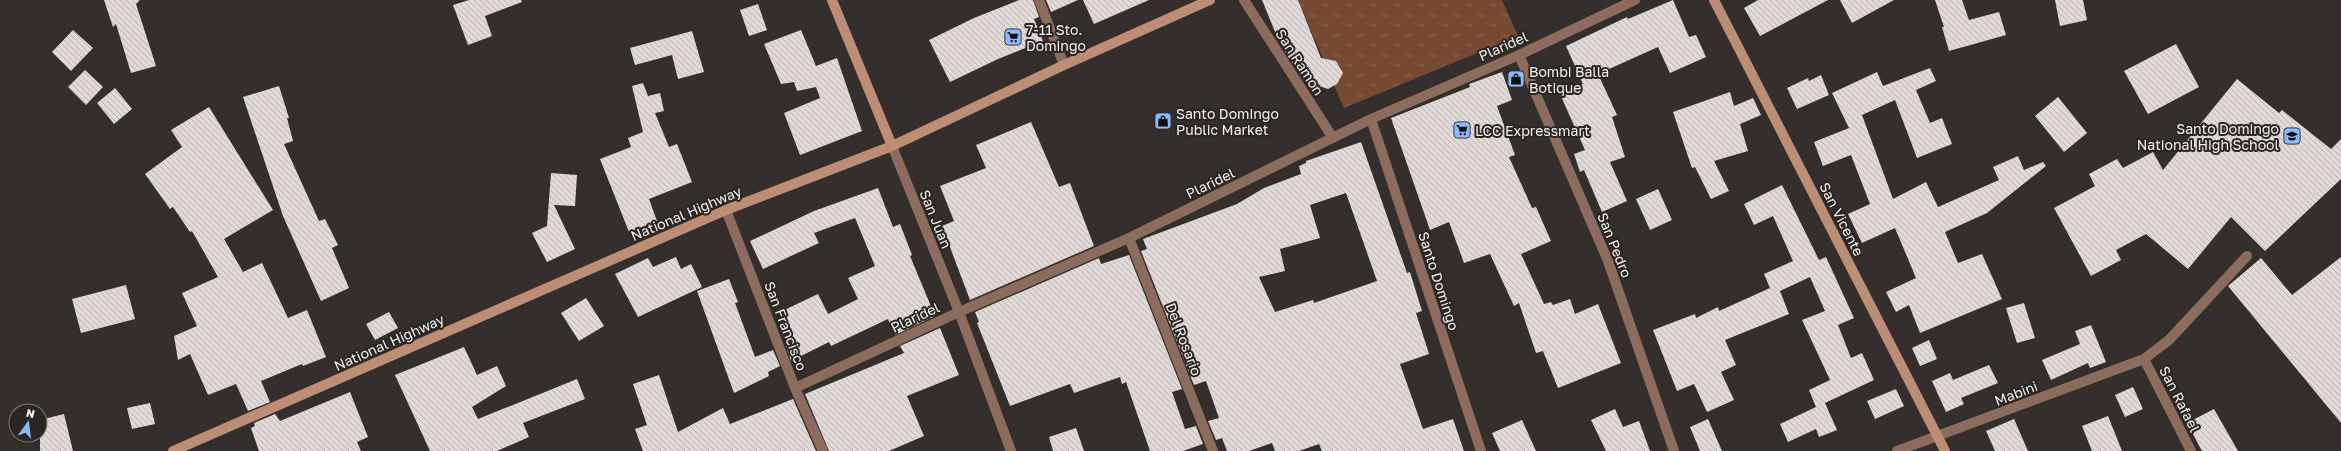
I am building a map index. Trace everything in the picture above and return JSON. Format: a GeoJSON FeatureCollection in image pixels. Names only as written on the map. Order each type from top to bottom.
{"type":"FeatureCollection","features":[{"type":"Feature","properties":{"kind":"main road","name":"San Juan"},"geometry":{"type":"LineString","coordinates":[[832,0],[892,146]]}},
{"type":"Feature","properties":{"kind":"main road","name":"National Highway"},"geometry":{"type":"LineString","coordinates":[[173,451],[726,210],[892,146],[1064,65],[1210,0]]}},
{"type":"Feature","properties":{"kind":"main road","name":"San Vicente"},"geometry":{"type":"LineString","coordinates":[[1714,0],[1945,451]]}},
{"type":"Feature","properties":{"kind":"street"},"geometry":{"type":"LineString","coordinates":[[1039,0],[1064,65]]}},
{"type":"Feature","properties":{"kind":"street","name":"San Ramon"},"geometry":{"type":"LineString","coordinates":[[1244,0],[1333,138]]}},
{"type":"Feature","properties":{"kind":"street","name":"Plaridel"},"geometry":{"type":"LineString","coordinates":[[795,388],[959,312],[1129,238],[1371,119],[1519,55],[1635,0]]}},
{"type":"Feature","properties":{"kind":"street","name":"San Pedro"},"geometry":{"type":"LineString","coordinates":[[1519,55],[1608,261],[1674,451]]}},
{"type":"Feature","properties":{"kind":"street","name":"Santo Domingo"},"geometry":{"type":"LineString","coordinates":[[1371,119],[1481,451]]}},
{"type":"Feature","properties":{"kind":"street","name":"San Juan"},"geometry":{"type":"LineString","coordinates":[[892,146],[959,312],[1011,451]]}},
{"type":"Feature","properties":{"kind":"street","name":"San Francisco"},"geometry":{"type":"LineString","coordinates":[[726,210],[795,388],[823,451]]}},
{"type":"Feature","properties":{"kind":"street","name":"Del Rosario"},"geometry":{"type":"LineString","coordinates":[[1129,238],[1213,451]]}},
{"type":"Feature","properties":{"kind":"street","name":"Mabini"},"geometry":{"type":"LineString","coordinates":[[1897,451],[2144,359],[2169,340],[2247,256]]}},
{"type":"Feature","properties":{"kind":"street","name":"San Rafael"},"geometry":{"type":"LineString","coordinates":[[2144,359],[2191,451]]}},
{"type":"Feature","properties":{"kind":"green space"},"geometry":{"type":"Polygon","coordinates":[[[1298,0],[1502,0],[1518,36],[1344,108],[1298,0]]]}},
{"type":"Feature","properties":{"kind":"building"},"geometry":{"type":"Polygon","coordinates":[[[104,0],[140,0],[136,4],[156,66],[131,73],[116,24],[113,27],[104,0]]]}},
{"type":"Feature","properties":{"kind":"building"},"geometry":{"type":"Polygon","coordinates":[[[469,0],[521,0],[522,2],[485,16],[492,36],[468,45],[453,5],[469,0]]]}},
{"type":"Feature","properties":{"kind":"building"},"geometry":{"type":"Polygon","coordinates":[[[1019,0],[1033,0],[1039,17],[1034,19],[1043,41],[998,59],[950,82],[929,40],[974,18],[1019,0]]]}},
{"type":"Feature","properties":{"kind":"building"},"geometry":{"type":"Polygon","coordinates":[[[1046,0],[1078,0],[1051,12],[1046,0]]]}},
{"type":"Feature","properties":{"kind":"building"},"geometry":{"type":"Polygon","coordinates":[[[1083,0],[1149,0],[1094,24],[1083,0]]]}},
{"type":"Feature","properties":{"kind":"building"},"geometry":{"type":"Polygon","coordinates":[[[1262,0],[1298,0],[1321,58],[1336,61],[1343,73],[1337,84],[1328,89],[1304,81],[1280,44],[1262,0]]]}},
{"type":"Feature","properties":{"kind":"building"},"geometry":{"type":"Polygon","coordinates":[[[1673,0],[1689,37],[1696,35],[1706,57],[1670,73],[1658,47],[1598,74],[1617,115],[1612,117],[1625,157],[1610,162],[1627,201],[1602,212],[1584,170],[1580,172],[1574,154],[1585,150],[1560,94],[1583,84],[1566,46],[1627,17],[1628,19],[1673,0]]]}},
{"type":"Feature","properties":{"kind":"building"},"geometry":{"type":"Polygon","coordinates":[[[1758,0],[1828,0],[1760,36],[1744,8],[1758,0]]]}},
{"type":"Feature","properties":{"kind":"building"},"geometry":{"type":"Polygon","coordinates":[[[1840,0],[1894,0],[1852,23],[1840,0]]]}},
{"type":"Feature","properties":{"kind":"building"},"geometry":{"type":"Polygon","coordinates":[[[1935,0],[1962,0],[1969,20],[1999,12],[2006,35],[1949,51],[1942,27],[1944,27],[1935,0]]]}},
{"type":"Feature","properties":{"kind":"building"},"geometry":{"type":"Polygon","coordinates":[[[2055,0],[2083,0],[2087,20],[2060,26],[2055,0]]]}},
{"type":"Feature","properties":{"kind":"building"},"geometry":{"type":"Polygon","coordinates":[[[758,4],[767,30],[749,36],[740,10],[758,4]]]}},
{"type":"Feature","properties":{"kind":"building"},"geometry":{"type":"Polygon","coordinates":[[[73,30],[93,48],[71,71],[52,52],[73,30]]]}},
{"type":"Feature","properties":{"kind":"building"},"geometry":{"type":"Polygon","coordinates":[[[801,30],[816,66],[837,58],[862,131],[800,155],[784,113],[820,98],[816,87],[797,91],[794,82],[781,84],[764,44],[801,30]]]}},
{"type":"Feature","properties":{"kind":"building"},"geometry":{"type":"Polygon","coordinates":[[[692,31],[704,72],[678,79],[672,55],[635,65],[630,48],[692,31]]]}},
{"type":"Feature","properties":{"kind":"building"},"geometry":{"type":"Polygon","coordinates":[[[2176,44],[2199,87],[2148,114],[2124,71],[2176,44]]]}},
{"type":"Feature","properties":{"kind":"building"},"geometry":{"type":"Polygon","coordinates":[[[1930,68],[1936,81],[1916,90],[1930,123],[1942,118],[1952,144],[1917,158],[1895,100],[1862,115],[1893,199],[1926,182],[1938,207],[1999,180],[1993,167],[2018,156],[2024,170],[2043,162],[2046,166],[1987,213],[1945,232],[1958,263],[1982,254],[2002,299],[1920,333],[1909,305],[1896,312],[1886,292],[1916,278],[1895,228],[1862,243],[1848,214],[1870,204],[1851,155],[1823,166],[1814,142],[1849,128],[1832,93],[1877,72],[1883,86],[1930,68]]]}},
{"type":"Feature","properties":{"kind":"building"},"geometry":{"type":"Polygon","coordinates":[[[85,70],[103,87],[86,105],[68,87],[85,70]]]}},
{"type":"Feature","properties":{"kind":"building"},"geometry":{"type":"Polygon","coordinates":[[[1502,72],[1512,100],[1497,106],[1515,155],[1509,157],[1532,208],[1536,207],[1551,241],[1521,254],[1544,304],[1551,302],[1553,305],[1570,299],[1575,314],[1598,304],[1621,363],[1558,388],[1543,351],[1536,353],[1519,303],[1514,306],[1490,254],[1464,263],[1449,222],[1430,230],[1391,118],[1470,87],[1469,84],[1502,72]]]}},
{"type":"Feature","properties":{"kind":"building"},"geometry":{"type":"Polygon","coordinates":[[[1821,75],[1829,95],[1797,109],[1787,88],[1808,78],[1809,81],[1821,75]]]}},
{"type":"Feature","properties":{"kind":"building"},"geometry":{"type":"Polygon","coordinates":[[[2237,79],[2279,113],[2282,110],[2331,149],[2341,139],[2341,179],[2265,251],[2231,217],[2188,269],[2146,234],[2116,250],[2121,260],[2091,276],[2054,208],[2095,186],[2089,174],[2117,159],[2123,168],[2153,152],[2163,170],[2237,79]]]}},
{"type":"Feature","properties":{"kind":"building"},"geometry":{"type":"Polygon","coordinates":[[[643,83],[648,96],[660,93],[664,111],[655,113],[669,147],[677,144],[692,182],[649,199],[657,221],[629,232],[600,159],[631,147],[628,138],[643,132],[632,86],[643,83]]]}},
{"type":"Feature","properties":{"kind":"building"},"geometry":{"type":"Polygon","coordinates":[[[279,86],[289,118],[287,118],[293,141],[284,144],[319,221],[325,219],[338,245],[332,248],[349,288],[321,301],[283,216],[243,97],[279,86]]]}},
{"type":"Feature","properties":{"kind":"building"},"geometry":{"type":"Polygon","coordinates":[[[115,88],[132,109],[114,124],[97,103],[115,88]]]}},
{"type":"Feature","properties":{"kind":"building"},"geometry":{"type":"Polygon","coordinates":[[[1730,92],[1734,106],[1753,98],[1761,115],[1740,124],[1748,151],[1714,161],[1729,191],[1711,199],[1695,167],[1692,168],[1673,112],[1730,92]]]}},
{"type":"Feature","properties":{"kind":"building"},"geometry":{"type":"Polygon","coordinates":[[[2058,97],[2087,133],[2064,152],[2035,116],[2058,97]]]}},
{"type":"Feature","properties":{"kind":"building"},"geometry":{"type":"Polygon","coordinates":[[[209,107],[273,210],[224,239],[243,272],[262,263],[288,318],[307,310],[326,357],[303,366],[302,364],[261,381],[270,402],[248,411],[236,384],[208,395],[190,354],[178,360],[174,336],[197,326],[182,293],[218,277],[192,231],[190,232],[173,207],[170,209],[145,174],[182,147],[171,130],[209,107]]]}},
{"type":"Feature","properties":{"kind":"building"},"geometry":{"type":"Polygon","coordinates":[[[1031,122],[1059,187],[1070,183],[1094,246],[970,300],[942,226],[954,221],[940,186],[986,168],[976,145],[1031,122]]]}},
{"type":"Feature","properties":{"kind":"building"},"geometry":{"type":"Polygon","coordinates":[[[1361,142],[1407,273],[1410,272],[1422,311],[1416,313],[1429,354],[1400,364],[1423,429],[1453,419],[1464,451],[1322,451],[1319,444],[1299,451],[1275,451],[1272,443],[1249,451],[1227,451],[1222,438],[1216,440],[1208,421],[1219,418],[1206,381],[1194,385],[1141,251],[1147,249],[1143,239],[1237,204],[1264,188],[1301,174],[1299,166],[1306,163],[1306,161],[1361,142]],[[1346,193],[1310,205],[1320,238],[1280,249],[1285,271],[1259,277],[1275,312],[1313,300],[1314,303],[1377,281],[1346,193]]]}},
{"type":"Feature","properties":{"kind":"building"},"geometry":{"type":"Polygon","coordinates":[[[551,173],[577,175],[575,206],[554,205],[575,249],[547,262],[532,233],[547,226],[551,173]]]}},
{"type":"Feature","properties":{"kind":"building"},"geometry":{"type":"Polygon","coordinates":[[[1782,185],[1819,260],[1826,257],[1854,318],[1838,325],[1851,358],[1862,353],[1874,380],[1825,403],[1837,430],[1819,437],[1816,429],[1788,442],[1780,424],[1816,407],[1809,390],[1830,380],[1802,320],[1825,311],[1810,277],[1780,291],[1789,314],[1725,340],[1736,365],[1721,372],[1734,400],[1707,412],[1694,384],[1677,391],[1653,330],[1695,314],[1696,318],[1718,307],[1719,311],[1770,288],[1764,274],[1793,261],[1773,216],[1754,225],[1744,204],[1782,185]]]}},
{"type":"Feature","properties":{"kind":"building"},"geometry":{"type":"Polygon","coordinates":[[[878,188],[893,227],[900,224],[912,255],[910,256],[935,316],[895,335],[888,319],[831,346],[829,342],[791,361],[786,346],[790,344],[785,334],[788,332],[778,313],[818,294],[828,314],[858,299],[848,278],[875,266],[855,218],[814,233],[819,243],[763,269],[750,241],[814,211],[878,188]]]}},
{"type":"Feature","properties":{"kind":"building"},"geometry":{"type":"Polygon","coordinates":[[[1658,189],[1672,220],[1650,230],[1636,199],[1658,189]]]}},
{"type":"Feature","properties":{"kind":"building"},"geometry":{"type":"Polygon","coordinates":[[[1129,255],[1182,389],[1172,392],[1185,429],[1196,426],[1203,444],[1183,451],[1150,451],[1126,382],[1122,384],[1120,377],[1074,393],[1070,384],[1010,406],[977,323],[979,322],[975,312],[1099,258],[1101,264],[1129,255]]]}},
{"type":"Feature","properties":{"kind":"building"},"geometry":{"type":"Polygon","coordinates":[[[676,257],[681,269],[691,264],[702,287],[638,317],[615,274],[648,258],[653,267],[676,257]]]}},
{"type":"Feature","properties":{"kind":"building"},"geometry":{"type":"Polygon","coordinates":[[[2341,257],[2341,423],[2228,286],[2261,258],[2292,295],[2341,257]]]}},
{"type":"Feature","properties":{"kind":"building"},"geometry":{"type":"Polygon","coordinates":[[[729,279],[738,302],[735,303],[755,357],[773,350],[780,366],[768,372],[769,376],[734,393],[697,291],[729,279]]]}},
{"type":"Feature","properties":{"kind":"building"},"geometry":{"type":"Polygon","coordinates":[[[126,285],[135,319],[81,333],[72,299],[126,285]]]}},
{"type":"Feature","properties":{"kind":"building"},"geometry":{"type":"Polygon","coordinates":[[[586,298],[604,326],[579,341],[561,313],[586,298]]]}},
{"type":"Feature","properties":{"kind":"building"},"geometry":{"type":"Polygon","coordinates":[[[2024,303],[2035,338],[2017,343],[2006,308],[2024,303]]]}},
{"type":"Feature","properties":{"kind":"building"},"geometry":{"type":"Polygon","coordinates":[[[389,312],[398,328],[375,340],[366,324],[389,312]]]}},
{"type":"Feature","properties":{"kind":"building"},"geometry":{"type":"Polygon","coordinates":[[[2091,325],[2106,362],[2090,368],[2088,363],[2051,380],[2042,360],[2080,344],[2075,331],[2091,325]]]}},
{"type":"Feature","properties":{"kind":"building"},"geometry":{"type":"Polygon","coordinates":[[[940,328],[959,375],[907,396],[924,436],[889,451],[829,451],[805,394],[904,353],[900,346],[940,328]]]}},
{"type":"Feature","properties":{"kind":"building"},"geometry":{"type":"Polygon","coordinates":[[[1929,340],[1937,359],[1920,366],[1912,348],[1929,340]]]}},
{"type":"Feature","properties":{"kind":"building"},"geometry":{"type":"Polygon","coordinates":[[[464,347],[477,375],[497,366],[506,386],[472,407],[478,419],[577,379],[585,399],[523,423],[529,437],[497,451],[430,451],[395,375],[464,347]]]}},
{"type":"Feature","properties":{"kind":"building"},"geometry":{"type":"Polygon","coordinates":[[[1989,365],[1998,383],[1961,398],[1964,404],[1946,412],[1932,381],[1950,373],[1953,380],[1989,365]]]}},
{"type":"Feature","properties":{"kind":"building"},"geometry":{"type":"Polygon","coordinates":[[[659,375],[678,432],[723,408],[730,424],[793,399],[816,451],[643,451],[635,429],[647,425],[633,384],[659,375]]]}},
{"type":"Feature","properties":{"kind":"building"},"geometry":{"type":"Polygon","coordinates":[[[2133,387],[2143,409],[2125,417],[2115,395],[2133,387]]]}},
{"type":"Feature","properties":{"kind":"building"},"geometry":{"type":"Polygon","coordinates":[[[1896,389],[1904,406],[1875,419],[1867,401],[1896,389]]]}},
{"type":"Feature","properties":{"kind":"building"},"geometry":{"type":"Polygon","coordinates":[[[350,392],[368,437],[357,442],[361,451],[259,451],[251,428],[255,426],[254,423],[275,414],[280,421],[350,392]]]}},
{"type":"Feature","properties":{"kind":"building"},"geometry":{"type":"Polygon","coordinates":[[[150,403],[155,424],[132,429],[127,408],[150,403]]]}},
{"type":"Feature","properties":{"kind":"building"},"geometry":{"type":"Polygon","coordinates":[[[1615,409],[1623,427],[1639,421],[1650,451],[1606,451],[1591,420],[1615,409]]]}},
{"type":"Feature","properties":{"kind":"building"},"geometry":{"type":"Polygon","coordinates":[[[2214,409],[2238,451],[2202,451],[2187,423],[2214,409]]]}},
{"type":"Feature","properties":{"kind":"building"},"geometry":{"type":"Polygon","coordinates":[[[64,414],[73,451],[40,451],[40,443],[48,443],[48,418],[64,414]]]}},
{"type":"Feature","properties":{"kind":"building"},"geometry":{"type":"Polygon","coordinates":[[[2108,416],[2122,451],[2092,451],[2082,426],[2108,416]]]}},
{"type":"Feature","properties":{"kind":"building"},"geometry":{"type":"Polygon","coordinates":[[[1708,419],[1722,451],[1700,451],[1690,427],[1708,419]]]}},
{"type":"Feature","properties":{"kind":"building"},"geometry":{"type":"Polygon","coordinates":[[[2014,419],[2028,451],[1995,451],[1986,431],[2014,419]]]}},
{"type":"Feature","properties":{"kind":"building"},"geometry":{"type":"Polygon","coordinates":[[[1522,420],[1536,451],[1500,451],[1492,433],[1522,420]]]}},
{"type":"Feature","properties":{"kind":"building"},"geometry":{"type":"Polygon","coordinates":[[[1076,428],[1084,451],[1053,451],[1049,437],[1076,428]]]}},
{"type":"Feature","properties":{"kind":"place","name":"7-11 Sto. Domingo"},"geometry":{"type":"Point","coordinates":[1013,37]}},
{"type":"Feature","properties":{"kind":"place","name":"Bombi Balla Botique"},"geometry":{"type":"Point","coordinates":[1516,79]}},
{"type":"Feature","properties":{"kind":"place","name":"Santo Domingo Public Market"},"geometry":{"type":"Point","coordinates":[1163,121]}},
{"type":"Feature","properties":{"kind":"place","name":"LCC Expressmart"},"geometry":{"type":"Point","coordinates":[1462,130]}},
{"type":"Feature","properties":{"kind":"place","name":"Santo Domingo National High School"},"geometry":{"type":"Point","coordinates":[2292,136]}}]}
